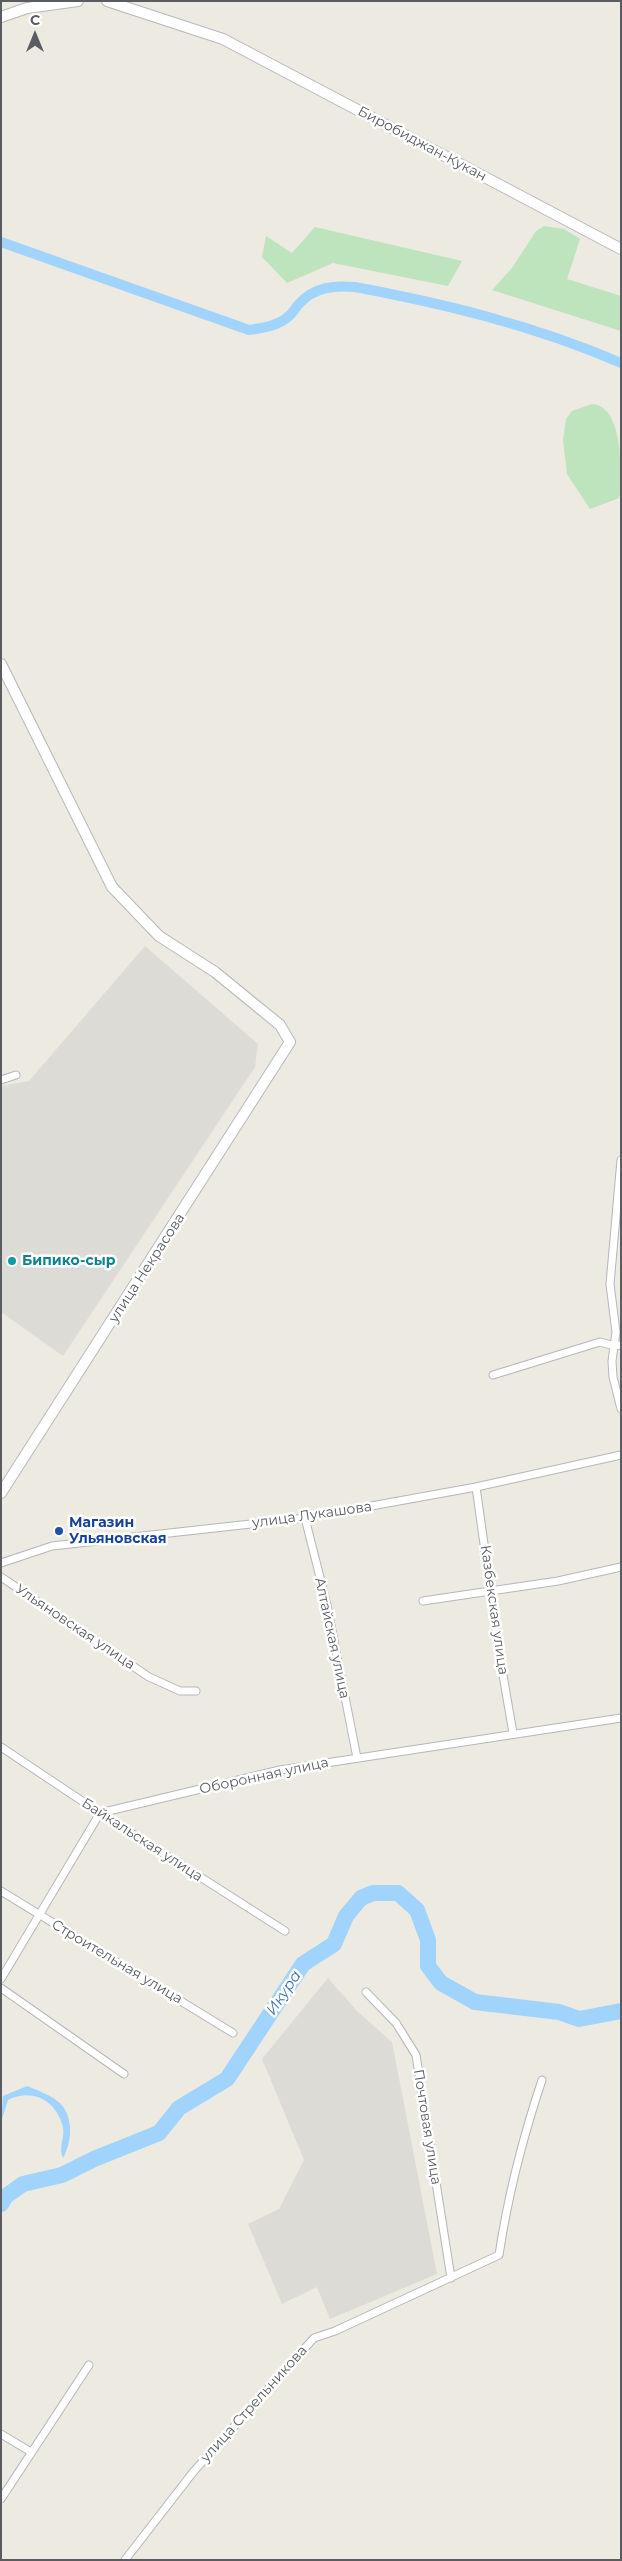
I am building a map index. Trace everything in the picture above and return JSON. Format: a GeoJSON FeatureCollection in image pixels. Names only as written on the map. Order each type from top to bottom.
{"type":"FeatureCollection","features":[{"type":"Feature","properties":{"kind":"street"},"geometry":{"type":"LineString","coordinates":[[1,17],[27,8],[78,1]]}},
{"type":"Feature","properties":{"kind":"street","name":"Биробиджан-Кукан"},"geometry":{"type":"LineString","coordinates":[[107,1],[223,38],[621,249]]}},
{"type":"Feature","properties":{"kind":"street","name":"улица Некрасова"},"geometry":{"type":"LineString","coordinates":[[1,664],[112,887],[159,936],[215,972],[280,1025],[290,1042],[1,1493]]}},
{"type":"Feature","properties":{"kind":"street"},"geometry":{"type":"LineString","coordinates":[[1,1080],[16,1075]]}},
{"type":"Feature","properties":{"kind":"street"},"geometry":{"type":"LineString","coordinates":[[621,1160],[610,1284],[618,1346],[612,1361],[613,1377],[621,1409]]}},
{"type":"Feature","properties":{"kind":"street"},"geometry":{"type":"LineString","coordinates":[[493,1375],[600,1342],[618,1346]]}},
{"type":"Feature","properties":{"kind":"street","name":"улица Лукашова"},"geometry":{"type":"LineString","coordinates":[[1,1563],[52,1546],[305,1518],[476,1488],[621,1455]]}},
{"type":"Feature","properties":{"kind":"street","name":"Казбекская улица"},"geometry":{"type":"LineString","coordinates":[[476,1488],[513,1733]]}},
{"type":"Feature","properties":{"kind":"street","name":"Алтайская улица"},"geometry":{"type":"LineString","coordinates":[[305,1518],[327,1605],[357,1758]]}},
{"type":"Feature","properties":{"kind":"street"},"geometry":{"type":"LineString","coordinates":[[422,1600],[558,1581],[621,1566]]}},
{"type":"Feature","properties":{"kind":"street","name":"Ульяновская улица"},"geometry":{"type":"LineString","coordinates":[[1,1577],[149,1677],[180,1690],[196,1691]]}},
{"type":"Feature","properties":{"kind":"street","name":"Оборонная улица"},"geometry":{"type":"LineString","coordinates":[[100,1814],[280,1770],[621,1718]]}},
{"type":"Feature","properties":{"kind":"street","name":"Байкальская улица"},"geometry":{"type":"LineString","coordinates":[[1,1747],[100,1814],[285,1931]]}},
{"type":"Feature","properties":{"kind":"street"},"geometry":{"type":"LineString","coordinates":[[1,1979],[100,1814]]}},
{"type":"Feature","properties":{"kind":"street","name":"Строительная улица"},"geometry":{"type":"LineString","coordinates":[[1,1891],[233,2033]]}},
{"type":"Feature","properties":{"kind":"street"},"geometry":{"type":"LineString","coordinates":[[1,1988],[124,2074]]}},
{"type":"Feature","properties":{"kind":"street","name":"Почтовая улица"},"geometry":{"type":"LineString","coordinates":[[366,1992],[396,2023],[416,2055],[451,2278]]}},
{"type":"Feature","properties":{"kind":"street","name":"улица Стрельникова"},"geometry":{"type":"LineString","coordinates":[[125,2560],[194,2471],[314,2338],[335,2331],[499,2255],[506,2209],[528,2122],[542,2080]]}},
{"type":"Feature","properties":{"kind":"street"},"geometry":{"type":"LineString","coordinates":[[1,2498],[89,2365]]}},
{"type":"Feature","properties":{"kind":"street"},"geometry":{"type":"LineString","coordinates":[[1,2434],[31,2452]]}},
{"type":"Feature","properties":{"kind":"shaded area"},"geometry":{"type":"Polygon","coordinates":[[[145,946],[258,1044],[255,1067],[63,1356],[1,1312],[1,1086],[29,1081],[145,946]]]}},
{"type":"Feature","properties":{"kind":"shaded area"},"geometry":{"type":"Polygon","coordinates":[[[328,1978],[357,2011],[392,2042],[437,2274],[330,2319],[317,2287],[282,2304],[248,2224],[279,2209],[304,2160],[262,2059],[328,1978]]]}},
{"type":"Feature","properties":{"kind":"green space"},"geometry":{"type":"Polygon","coordinates":[[[544,226],[564,229],[580,239],[567,279],[621,296],[621,331],[492,290],[512,268],[536,231],[544,226]]]}},
{"type":"Feature","properties":{"kind":"green space"},"geometry":{"type":"Polygon","coordinates":[[[315,227],[462,261],[448,286],[333,263],[287,283],[262,257],[266,236],[292,253],[315,227]]]}},
{"type":"Feature","properties":{"kind":"green space"},"geometry":{"type":"Polygon","coordinates":[[[592,404],[602,407],[614,425],[620,452],[621,491],[619,498],[590,509],[567,474],[563,440],[566,419],[572,411],[592,404]]]}},
{"type":"Feature","properties":{"kind":"water"},"geometry":{"type":"Polygon","coordinates":[[[27,2086],[53,2098],[62,2105],[66,2112],[69,2119],[70,2135],[63,2158],[61,2150],[63,2127],[60,2118],[49,2103],[34,2096],[26,2095],[8,2100],[1,2122],[3,2096],[27,2086]]]}},
{"type":"Feature","properties":{"kind":"waterway"},"geometry":{"type":"LineString","coordinates":[[1,242],[249,330],[280,322],[290,315],[305,298],[325,288],[355,287],[457,309],[523,327],[621,363]]}},
{"type":"Feature","properties":{"kind":"waterway","name":"Икура"},"geometry":{"type":"LineString","coordinates":[[1,2204],[6,2196],[23,2184],[62,2175],[94,2159],[159,2133],[179,2108],[227,2079],[303,1964],[334,1944],[346,1916],[361,1898],[373,1893],[398,1893],[417,1910],[428,1940],[428,1966],[441,1983],[475,2002],[559,2012],[579,2019],[621,2011]]}},
{"type":"Feature","properties":{"kind":"place","name":"Бипико-сыр"},"geometry":{"type":"Point","coordinates":[12,1261]}},
{"type":"Feature","properties":{"kind":"place","name":"Магазин Ульяновская"},"geometry":{"type":"Point","coordinates":[59,1531]}}]}
